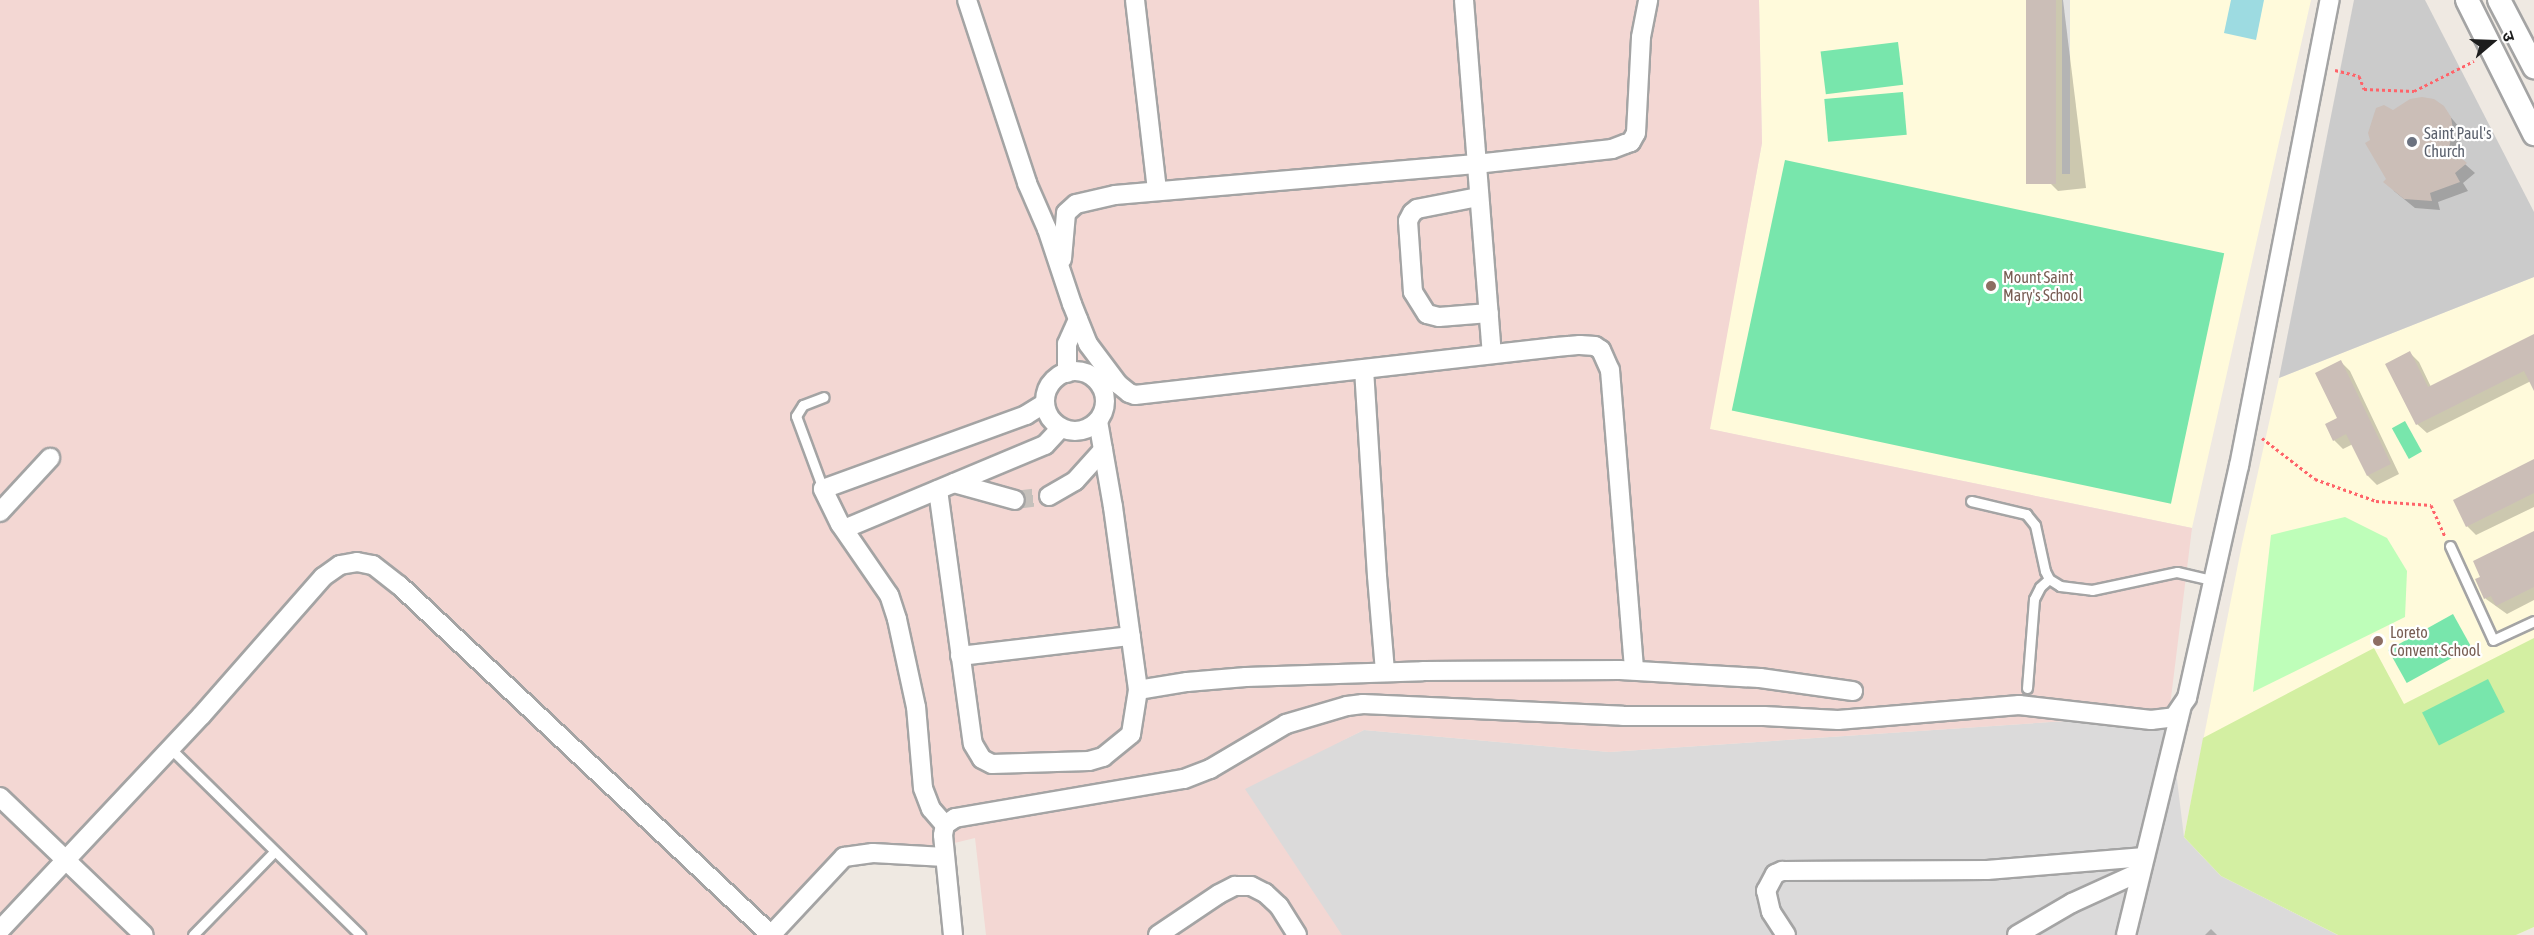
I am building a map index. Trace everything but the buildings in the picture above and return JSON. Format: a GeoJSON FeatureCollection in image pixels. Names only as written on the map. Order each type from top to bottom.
{"type":"FeatureCollection","features":[{"type":"Feature","properties":{"kind":"street"},"geometry":{"type":"LineString","coordinates":[[967,0],[1024,174],[1088,344],[1127,392],[1135,396],[1580,345],[1595,346],[1606,356],[1612,393],[1634,670]]}},
{"type":"Feature","properties":{"kind":"street"},"geometry":{"type":"LineString","coordinates":[[1135,0],[1157,190]]}},
{"type":"Feature","properties":{"kind":"street"},"geometry":{"type":"LineString","coordinates":[[1464,0],[1492,354]]}},
{"type":"Feature","properties":{"kind":"street"},"geometry":{"type":"LineString","coordinates":[[1062,272],[1066,213],[1076,204],[1115,195],[1476,164],[1612,149],[1631,142],[1636,133],[1641,37],[1648,0]]}},
{"type":"Feature","properties":{"kind":"street"},"geometry":{"type":"LineString","coordinates":[[2126,935],[2181,709],[2194,670],[2247,425],[2330,0]]}},
{"type":"Feature","properties":{"kind":"street"},"geometry":{"type":"LineString","coordinates":[[2467,0],[2534,134]]}},
{"type":"Feature","properties":{"kind":"street"},"geometry":{"type":"LineString","coordinates":[[2499,0],[2534,68]]}},
{"type":"Feature","properties":{"kind":"street"},"geometry":{"type":"LineString","coordinates":[[1478,197],[1417,209],[1412,213],[1408,221],[1413,292],[1427,314],[1439,317],[1489,314]]}},
{"type":"Feature","properties":{"kind":"street"},"geometry":{"type":"LineString","coordinates":[[1078,319],[1067,344],[1076,373],[1101,385],[1105,398],[1103,413],[1098,421],[1088,428],[1060,429],[1049,418],[1045,403],[1049,385],[1055,378],[1076,373],[1106,368]]}},
{"type":"Feature","properties":{"kind":"street"},"geometry":{"type":"LineString","coordinates":[[1365,369],[1377,576],[1386,672]]}},
{"type":"Feature","properties":{"kind":"street"},"geometry":{"type":"LineString","coordinates":[[1105,398],[1127,392]]}},
{"type":"Feature","properties":{"kind":"street"},"geometry":{"type":"LineString","coordinates":[[953,935],[945,857],[945,825],[931,809],[923,788],[915,707],[890,595],[844,529],[823,489],[1026,415],[1045,403]]}},
{"type":"Feature","properties":{"kind":"street"},"geometry":{"type":"LineString","coordinates":[[946,486],[960,656],[973,744],[982,759],[992,764],[1089,761],[1103,757],[1131,734],[1138,690],[1098,421]]}},
{"type":"Feature","properties":{"kind":"street"},"geometry":{"type":"LineString","coordinates":[[844,529],[1045,445],[1060,429]]}},
{"type":"Feature","properties":{"kind":"street"},"geometry":{"type":"LineString","coordinates":[[1049,496],[1075,481],[1103,450]]}},
{"type":"Feature","properties":{"kind":"street"},"geometry":{"type":"LineString","coordinates":[[0,513],[50,458]]}},
{"type":"Feature","properties":{"kind":"street"},"geometry":{"type":"LineString","coordinates":[[946,486],[1015,500]]}},
{"type":"Feature","properties":{"kind":"street"},"geometry":{"type":"LineString","coordinates":[[0,930],[170,748],[323,577],[340,565],[357,562],[373,565],[399,585],[771,935],[844,857],[873,853],[945,857]]}},
{"type":"Feature","properties":{"kind":"street"},"geometry":{"type":"LineString","coordinates":[[960,656],[1131,636]]}},
{"type":"Feature","properties":{"kind":"street"},"geometry":{"type":"LineString","coordinates":[[1138,690],[1246,677],[1386,672],[1634,670],[1760,678],[1853,691]]}},
{"type":"Feature","properties":{"kind":"street"},"geometry":{"type":"LineString","coordinates":[[945,825],[968,814],[1184,779],[1210,769],[1286,724],[1322,712],[1363,704],[1623,716],[1764,716],[1827,720],[1878,719],[2019,705],[2151,720],[2174,717],[2181,709]]}},
{"type":"Feature","properties":{"kind":"street"},"geometry":{"type":"LineString","coordinates":[[0,797],[144,935]]}},
{"type":"Feature","properties":{"kind":"street"},"geometry":{"type":"LineString","coordinates":[[1786,935],[1771,912],[1766,891],[1775,874],[1782,871],[1987,870],[2142,864]]}},
{"type":"Feature","properties":{"kind":"street"},"geometry":{"type":"LineString","coordinates":[[2017,935],[2142,864]]}},
{"type":"Feature","properties":{"kind":"street"},"geometry":{"type":"LineString","coordinates":[[1158,935],[1219,894],[1235,886],[1251,886],[1266,893],[1278,906],[1297,935]]}},
{"type":"Feature","properties":{"kind":"lane"},"geometry":{"type":"LineString","coordinates":[[823,489],[796,416],[804,405],[824,397]]}},
{"type":"Feature","properties":{"kind":"lane"},"geometry":{"type":"LineString","coordinates":[[1971,501],[2018,510],[2032,519],[2049,579],[2071,589],[2092,590],[2177,572],[2213,580]]}},
{"type":"Feature","properties":{"kind":"lane"},"geometry":{"type":"LineString","coordinates":[[2450,546],[2493,640],[2534,621]]}},
{"type":"Feature","properties":{"kind":"lane"},"geometry":{"type":"LineString","coordinates":[[2027,688],[2034,599],[2040,587],[2049,579]]}},
{"type":"Feature","properties":{"kind":"lane"},"geometry":{"type":"LineString","coordinates":[[170,748],[360,935]]}},
{"type":"Feature","properties":{"kind":"lane"},"geometry":{"type":"LineString","coordinates":[[193,935],[274,852]]}},
{"type":"Feature","properties":{"kind":"path"},"geometry":{"type":"LineString","coordinates":[[2318,66],[2359,76],[2364,89],[2414,91],[2493,51]]}},
{"type":"Feature","properties":{"kind":"path"},"geometry":{"type":"LineString","coordinates":[[2247,425],[2314,479],[2376,501],[2431,505],[2450,546]]}},
{"type":"Feature","properties":{"kind":"shaded area"},"geometry":{"type":"Polygon","coordinates":[[[0,0],[1759,0],[1762,143],[1710,429],[2192,528],[2169,714],[1609,752],[1364,730],[1245,789],[1342,935],[986,935],[975,838],[905,855],[848,865],[786,935],[0,935],[0,0]]]}},
{"type":"Feature","properties":{"kind":"shaded area","name":"Mount Saint Mary's School"},"geometry":{"type":"Polygon","coordinates":[[[1759,0],[2311,0],[2192,528],[1709,429],[1762,143],[1759,0]]]}},
{"type":"Feature","properties":{"kind":"shaded area"},"geometry":{"type":"Polygon","coordinates":[[[2062,0],[2070,0],[2070,174],[2062,174],[2062,0]]]}},
{"type":"Feature","properties":{"kind":"shaded area","name":"Saint Paul's Church"},"geometry":{"type":"Polygon","coordinates":[[[2354,0],[2425,0],[2534,212],[2534,277],[2279,378],[2354,0]]]}},
{"type":"Feature","properties":{"kind":"shaded area","name":"Loreto Convent School"},"geometry":{"type":"Polygon","coordinates":[[[2534,277],[2534,927],[2516,935],[2338,935],[2221,876],[2184,837],[2242,544],[2279,378],[2534,277]]]}},
{"type":"Feature","properties":{"kind":"shaded area"},"geometry":{"type":"Polygon","coordinates":[[[2169,714],[2184,837],[2222,876],[2338,935],[1337,935],[1238,790],[1364,730],[1609,752],[2169,714]]]}},
{"type":"Feature","properties":{"kind":"green space"},"geometry":{"type":"Polygon","coordinates":[[[1898,42],[1903,85],[1826,94],[1821,52],[1898,42]]]}},
{"type":"Feature","properties":{"kind":"green space"},"geometry":{"type":"Polygon","coordinates":[[[1903,92],[1907,135],[1828,142],[1824,99],[1903,92]]]}},
{"type":"Feature","properties":{"kind":"green space"},"geometry":{"type":"Polygon","coordinates":[[[1785,160],[2224,253],[2171,504],[1732,410],[1785,160]]]}},
{"type":"Feature","properties":{"kind":"green space"},"geometry":{"type":"Polygon","coordinates":[[[2405,421],[2422,452],[2409,459],[2392,428],[2405,421]]]}},
{"type":"Feature","properties":{"kind":"green space"},"geometry":{"type":"Polygon","coordinates":[[[2345,517],[2387,538],[2407,571],[2405,617],[2253,692],[2271,535],[2345,517]]]}},
{"type":"Feature","properties":{"kind":"green space"},"geometry":{"type":"Polygon","coordinates":[[[2453,614],[2471,647],[2407,683],[2388,650],[2453,614]]]}},
{"type":"Feature","properties":{"kind":"green space"},"geometry":{"type":"Polygon","coordinates":[[[2534,638],[2534,927],[2516,935],[2338,935],[2221,876],[2184,837],[2203,738],[2374,648],[2404,704],[2534,638]]]}},
{"type":"Feature","properties":{"kind":"green space"},"geometry":{"type":"Polygon","coordinates":[[[2488,679],[2505,712],[2439,746],[2422,713],[2488,679]]]}},
{"type":"Feature","properties":{"kind":"water"},"geometry":{"type":"Polygon","coordinates":[[[2231,0],[2264,0],[2256,40],[2224,33],[2231,0]]]}},
{"type":"Feature","properties":{"kind":"tunnel"},"geometry":{"type":"LineString","coordinates":[[1015,500],[1049,496]]}},
{"type":"Feature","properties":{"kind":"place","name":"Saint Paul's Church"},"geometry":{"type":"Point","coordinates":[2412,142]}},
{"type":"Feature","properties":{"kind":"place","name":"Mount Saint Mary's School"},"geometry":{"type":"Point","coordinates":[1991,286]}},
{"type":"Feature","properties":{"kind":"place","name":"Loreto Convent School"},"geometry":{"type":"Point","coordinates":[2378,641]}}]}
